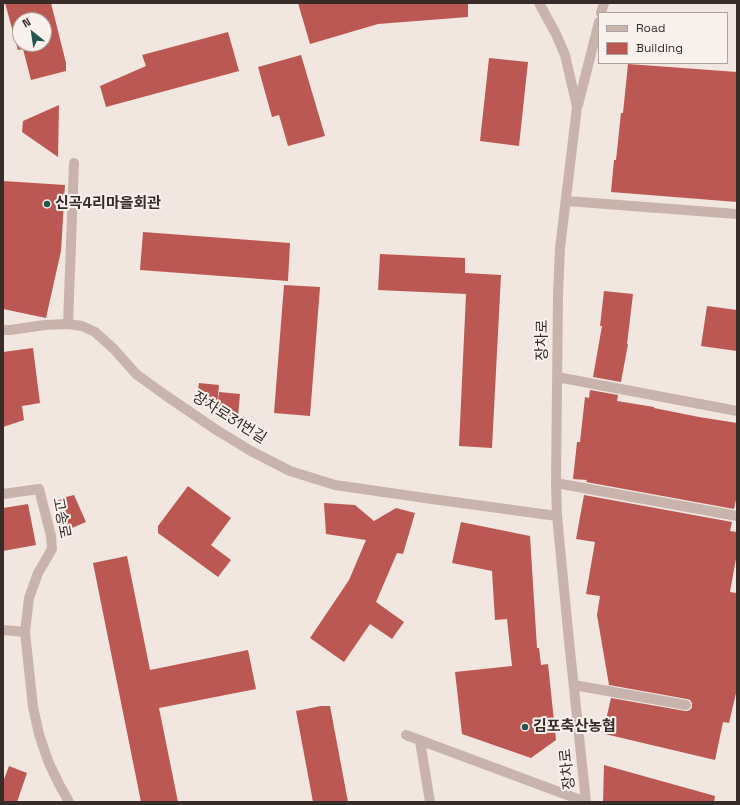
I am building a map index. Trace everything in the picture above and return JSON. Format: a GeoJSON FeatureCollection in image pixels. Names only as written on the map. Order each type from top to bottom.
{"type":"FeatureCollection","features":[{"type":"Feature","properties":{"kind":"street","name":"장차로"},"geometry":{"type":"LineString","coordinates":[[538,3],[556,34],[565,55],[577,107],[567,201],[560,248],[556,483],[557,516],[586,802]]}},
{"type":"Feature","properties":{"kind":"street"},"geometry":{"type":"LineString","coordinates":[[577,107],[598,26]]}},
{"type":"Feature","properties":{"kind":"street"},"geometry":{"type":"LineString","coordinates":[[3,330],[68,324],[74,163]]}},
{"type":"Feature","properties":{"kind":"street"},"geometry":{"type":"LineString","coordinates":[[567,201],[737,214]]}},
{"type":"Feature","properties":{"kind":"street","name":"장차로31번길"},"geometry":{"type":"LineString","coordinates":[[68,324],[82,326],[95,332],[114,348],[136,374],[165,395],[218,431],[251,451],[290,471],[335,485],[557,516]]}},
{"type":"Feature","properties":{"kind":"street"},"geometry":{"type":"LineString","coordinates":[[558,376],[737,411]]}},
{"type":"Feature","properties":{"kind":"street"},"geometry":{"type":"LineString","coordinates":[[556,483],[737,516]]}},
{"type":"Feature","properties":{"kind":"street","name":"고송로"},"geometry":{"type":"LineString","coordinates":[[3,494],[39,488],[51,536],[52,549],[38,573],[30,598],[25,632],[33,707],[39,734],[48,761],[69,802]]}},
{"type":"Feature","properties":{"kind":"street"},"geometry":{"type":"LineString","coordinates":[[3,630],[25,632]]}},
{"type":"Feature","properties":{"kind":"street"},"geometry":{"type":"LineString","coordinates":[[574,686],[686,705]]}},
{"type":"Feature","properties":{"kind":"street"},"geometry":{"type":"LineString","coordinates":[[406,735],[586,802]]}},
{"type":"Feature","properties":{"kind":"street"},"geometry":{"type":"LineString","coordinates":[[420,740],[430,802]]}},
{"type":"Feature","properties":{"kind":"building"},"geometry":{"type":"Polygon","coordinates":[[[5,3],[51,3],[66,63],[66,71],[31,80],[24,52],[52,52],[52,12],[12,12],[12,28],[5,3]]]}},
{"type":"Feature","properties":{"kind":"building"},"geometry":{"type":"Polygon","coordinates":[[[298,3],[468,3],[468,17],[378,24],[310,44],[298,3]]]}},
{"type":"Feature","properties":{"kind":"building"},"geometry":{"type":"Polygon","coordinates":[[[228,32],[239,71],[106,107],[100,86],[146,66],[142,55],[228,32]]]}},
{"type":"Feature","properties":{"kind":"building"},"geometry":{"type":"Polygon","coordinates":[[[301,55],[325,136],[288,146],[279,115],[272,117],[258,67],[301,55]]]}},
{"type":"Feature","properties":{"kind":"building"},"geometry":{"type":"Polygon","coordinates":[[[489,58],[528,62],[519,146],[480,141],[489,58]]]}},
{"type":"Feature","properties":{"kind":"building"},"geometry":{"type":"Polygon","coordinates":[[[628,64],[737,72],[737,202],[611,192],[621,113],[623,113],[628,64]]]}},
{"type":"Feature","properties":{"kind":"building"},"geometry":{"type":"Polygon","coordinates":[[[59,105],[58,157],[22,132],[23,121],[59,105]]]}},
{"type":"Feature","properties":{"kind":"building"},"geometry":{"type":"Polygon","coordinates":[[[3,181],[65,185],[61,251],[46,318],[3,309],[3,181]]]}},
{"type":"Feature","properties":{"kind":"building"},"geometry":{"type":"Polygon","coordinates":[[[143,232],[290,243],[288,281],[140,270],[143,232]]]}},
{"type":"Feature","properties":{"kind":"building"},"geometry":{"type":"Polygon","coordinates":[[[380,254],[465,258],[465,273],[501,275],[492,448],[459,446],[466,294],[378,290],[380,254]]]}},
{"type":"Feature","properties":{"kind":"building"},"geometry":{"type":"Polygon","coordinates":[[[284,285],[320,287],[310,416],[274,413],[284,285]]]}},
{"type":"Feature","properties":{"kind":"building"},"geometry":{"type":"Polygon","coordinates":[[[604,291],[633,294],[628,344],[621,382],[593,377],[602,326],[600,326],[604,291]]]}},
{"type":"Feature","properties":{"kind":"building"},"geometry":{"type":"Polygon","coordinates":[[[707,306],[737,310],[737,351],[701,346],[707,306]]]}},
{"type":"Feature","properties":{"kind":"building"},"geometry":{"type":"Polygon","coordinates":[[[33,348],[40,403],[22,406],[24,420],[3,427],[3,352],[33,348]]]}},
{"type":"Feature","properties":{"kind":"building"},"geometry":{"type":"Polygon","coordinates":[[[199,383],[219,385],[217,406],[196,403],[199,383]]]}},
{"type":"Feature","properties":{"kind":"building"},"geometry":{"type":"Polygon","coordinates":[[[590,390],[618,395],[617,401],[737,423],[737,495],[734,509],[586,482],[587,480],[573,479],[577,442],[580,442],[585,397],[589,398],[590,390]]]}},
{"type":"Feature","properties":{"kind":"building"},"geometry":{"type":"Polygon","coordinates":[[[219,392],[240,394],[238,417],[216,414],[219,392]]]}},
{"type":"Feature","properties":{"kind":"building"},"geometry":{"type":"Polygon","coordinates":[[[188,486],[231,518],[211,545],[231,560],[218,577],[158,533],[158,526],[188,486]]]}},
{"type":"Feature","properties":{"kind":"building"},"geometry":{"type":"Polygon","coordinates":[[[74,495],[86,522],[67,530],[55,502],[74,495]]]}},
{"type":"Feature","properties":{"kind":"building"},"geometry":{"type":"Polygon","coordinates":[[[584,495],[732,522],[730,531],[737,532],[737,553],[730,592],[737,593],[737,689],[729,723],[723,722],[715,760],[605,734],[605,724],[611,698],[685,711],[691,709],[692,703],[687,699],[609,685],[597,615],[600,596],[586,594],[595,542],[576,539],[584,495]]]}},
{"type":"Feature","properties":{"kind":"building"},"geometry":{"type":"Polygon","coordinates":[[[324,503],[355,505],[374,521],[396,508],[415,513],[403,554],[397,553],[376,602],[404,622],[392,639],[370,624],[344,662],[310,638],[349,580],[366,540],[326,534],[324,503]]]}},
{"type":"Feature","properties":{"kind":"building"},"geometry":{"type":"Polygon","coordinates":[[[28,504],[36,545],[3,551],[3,508],[28,504]]]}},
{"type":"Feature","properties":{"kind":"building"},"geometry":{"type":"Polygon","coordinates":[[[461,522],[530,536],[537,648],[539,648],[541,665],[548,664],[556,740],[531,758],[462,734],[455,672],[512,666],[507,619],[495,620],[492,571],[452,563],[461,522]]]}},
{"type":"Feature","properties":{"kind":"building"},"geometry":{"type":"Polygon","coordinates":[[[127,556],[150,670],[248,650],[256,689],[159,708],[178,802],[141,802],[93,563],[127,556]]]}},
{"type":"Feature","properties":{"kind":"building"},"geometry":{"type":"Polygon","coordinates":[[[321,706],[330,706],[348,802],[313,802],[296,711],[321,706]]]}},
{"type":"Feature","properties":{"kind":"building"},"geometry":{"type":"Polygon","coordinates":[[[604,765],[715,796],[714,802],[603,802],[604,765]]]}},
{"type":"Feature","properties":{"kind":"building"},"geometry":{"type":"Polygon","coordinates":[[[9,766],[27,773],[17,802],[3,802],[3,782],[9,766]]]}},
{"type":"Feature","properties":{"kind":"place","name":"신곡4리마을회관"},"geometry":{"type":"Point","coordinates":[47,204]}},
{"type":"Feature","properties":{"kind":"place","name":"김포축산농협"},"geometry":{"type":"Point","coordinates":[525,727]}}]}
